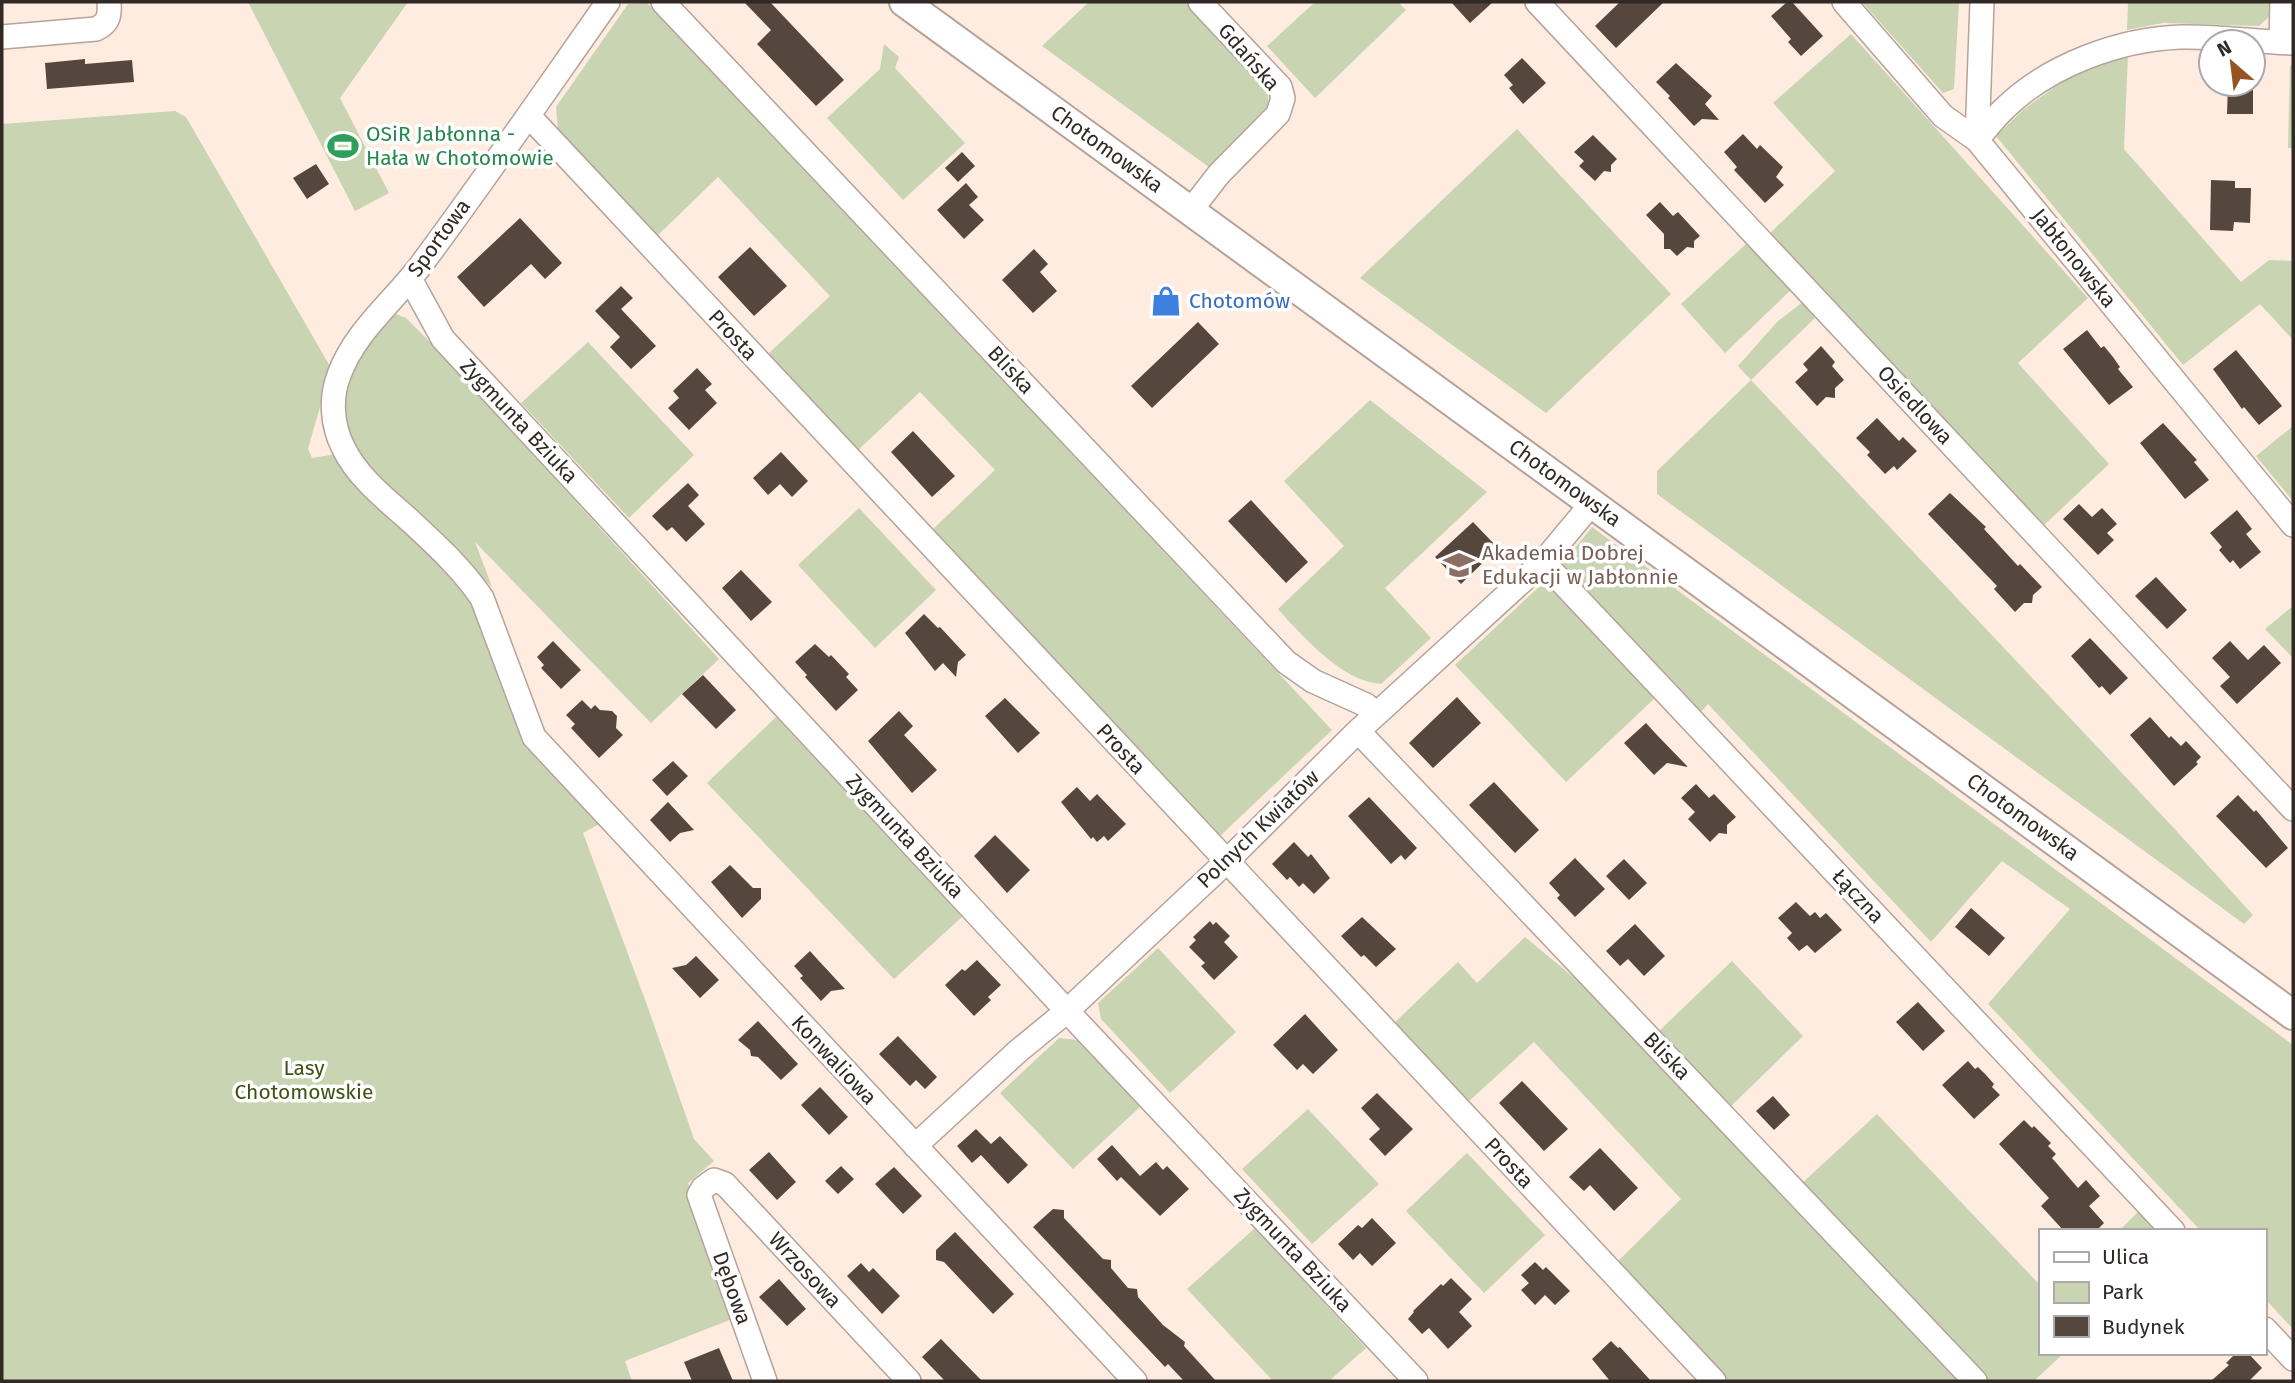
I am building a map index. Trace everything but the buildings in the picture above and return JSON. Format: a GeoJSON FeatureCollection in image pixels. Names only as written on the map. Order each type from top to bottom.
{"type":"FeatureCollection","features":[{"type":"Feature","properties":{"kind":"street"},"geometry":{"type":"LineString","coordinates":[[2,37],[96,29],[109,18],[109,2]]}},
{"type":"Feature","properties":{"kind":"street","name":"Sportowa"},"geometry":{"type":"LineString","coordinates":[[534,737],[482,598],[471,582],[430,539],[376,491],[343,447],[334,421],[335,388],[345,361],[363,333],[409,281],[608,2]]}},
{"type":"Feature","properties":{"kind":"street","name":"Bliska"},"geometry":{"type":"LineString","coordinates":[[663,2],[1286,662],[1313,681],[1366,705],[1376,714]]}},
{"type":"Feature","properties":{"kind":"street","name":"Chotomowska"},"geometry":{"type":"LineString","coordinates":[[904,2],[2293,1015]]}},
{"type":"Feature","properties":{"kind":"street","name":"Gdańska"},"geometry":{"type":"LineString","coordinates":[[1191,210],[1219,174],[1278,114],[1283,97],[1280,87],[1200,2]]}},
{"type":"Feature","properties":{"kind":"street","name":"Osiedlowa"},"geometry":{"type":"LineString","coordinates":[[1537,2],[2293,809]]}},
{"type":"Feature","properties":{"kind":"street","name":"Jabłonowska"},"geometry":{"type":"LineString","coordinates":[[1844,2],[1943,116],[1977,140],[2293,525]]}},
{"type":"Feature","properties":{"kind":"street"},"geometry":{"type":"LineString","coordinates":[[1977,140],[1982,2]]}},
{"type":"Feature","properties":{"kind":"street"},"geometry":{"type":"LineString","coordinates":[[1977,140],[2004,108],[2023,92],[2050,74],[2087,56],[2128,45],[2180,37],[2287,43],[2282,2]]}},
{"type":"Feature","properties":{"kind":"street","name":"Prosta"},"geometry":{"type":"LineString","coordinates":[[529,116],[1714,1381]]}},
{"type":"Feature","properties":{"kind":"street","name":"Zygmunta Bziuka"},"geometry":{"type":"LineString","coordinates":[[409,281],[443,339],[1067,1011],[1416,1381]]}},
{"type":"Feature","properties":{"kind":"street","name":"Polnych Kwiatów"},"geometry":{"type":"LineString","coordinates":[[915,1146],[1017,1052],[1067,1011],[1226,862],[1376,714],[1543,562],[1593,502]]}},
{"type":"Feature","properties":{"kind":"street","name":"Łączna"},"geometry":{"type":"LineString","coordinates":[[1543,562],[2171,1229]]}},
{"type":"Feature","properties":{"kind":"street","name":"Bliska"},"geometry":{"type":"LineString","coordinates":[[1358,731],[1975,1381]]}},
{"type":"Feature","properties":{"kind":"street","name":"Konwaliowa"},"geometry":{"type":"LineString","coordinates":[[534,737],[1135,1381]]}},
{"type":"Feature","properties":{"kind":"street","name":"Wrzosowa"},"geometry":{"type":"LineString","coordinates":[[699,1195],[703,1188],[714,1180],[725,1184],[909,1381]]}},
{"type":"Feature","properties":{"kind":"street","name":"Dębowa"},"geometry":{"type":"LineString","coordinates":[[699,1195],[765,1381]]}},
{"type":"Feature","properties":{"kind":"street"},"geometry":{"type":"LineString","coordinates":[[2267,1331],[2293,1359]]}},
{"type":"Feature","properties":{"kind":"green space","name":"OSiR Jabłonna - Hała w Chotomowie"},"geometry":{"type":"Polygon","coordinates":[[[248,2],[408,2],[340,98],[389,193],[355,211],[248,2]]]}},
{"type":"Feature","properties":{"kind":"green space"},"geometry":{"type":"Polygon","coordinates":[[[1089,2],[1185,2],[1268,94],[1269,111],[1213,170],[1042,46],[1089,2]]]}},
{"type":"Feature","properties":{"kind":"green space"},"geometry":{"type":"Polygon","coordinates":[[[1315,2],[1398,2],[1406,10],[1315,98],[1267,46],[1315,2]]]}},
{"type":"Feature","properties":{"kind":"green space"},"geometry":{"type":"Polygon","coordinates":[[[1862,2],[1959,2],[1954,89],[1943,93],[1862,2]]]}},
{"type":"Feature","properties":{"kind":"green space"},"geometry":{"type":"Polygon","coordinates":[[[2128,2],[2271,2],[2270,16],[2259,26],[2163,23],[2127,30],[2128,2]]]}},
{"type":"Feature","properties":{"kind":"green space"},"geometry":{"type":"Polygon","coordinates":[[[647,3],[1332,730],[1219,837],[931,531],[995,470],[920,392],[857,451],[767,355],[830,296],[718,177],[656,237],[558,133],[556,107],[628,4],[647,3]]]}},
{"type":"Feature","properties":{"kind":"green space"},"geometry":{"type":"Polygon","coordinates":[[[1851,34],[2088,298],[2018,363],[2109,464],[2041,528],[1767,236],[1835,171],[1773,103],[1851,34]]]}},
{"type":"Feature","properties":{"kind":"green space"},"geometry":{"type":"Polygon","coordinates":[[[884,44],[899,57],[895,68],[965,143],[903,200],[827,118],[880,69],[884,44]]]}},
{"type":"Feature","properties":{"kind":"green space"},"geometry":{"type":"Polygon","coordinates":[[[2128,54],[2124,149],[2241,282],[2269,260],[2293,261],[2293,340],[2260,304],[2183,365],[1996,136],[2024,109],[2066,79],[2128,54]]]}},
{"type":"Feature","properties":{"kind":"green space"},"geometry":{"type":"Polygon","coordinates":[[[2293,63],[2293,148],[2288,148],[2290,66],[2293,63]]]}},
{"type":"Feature","properties":{"kind":"green space","name":"Lasy Chotomowskie"},"geometry":{"type":"Polygon","coordinates":[[[175,111],[186,117],[331,368],[308,449],[312,458],[337,454],[464,588],[477,609],[526,734],[603,822],[583,833],[694,1139],[714,1161],[688,1183],[732,1319],[625,1361],[632,1381],[2,1381],[2,124],[175,111]]]}},
{"type":"Feature","properties":{"kind":"green space"},"geometry":{"type":"Polygon","coordinates":[[[1517,129],[1671,294],[1546,413],[1360,278],[1517,129]]]}},
{"type":"Feature","properties":{"kind":"green space"},"geometry":{"type":"Polygon","coordinates":[[[1747,243],[1792,289],[1725,353],[1681,304],[1747,243]]]}},
{"type":"Feature","properties":{"kind":"green space"},"geometry":{"type":"Polygon","coordinates":[[[1804,301],[1818,315],[1751,380],[1738,366],[1777,322],[1804,301]]]}},
{"type":"Feature","properties":{"kind":"green space"},"geometry":{"type":"Polygon","coordinates":[[[396,314],[406,318],[440,352],[719,659],[651,723],[475,542],[492,587],[364,465],[352,447],[342,413],[352,361],[391,316],[396,314]]]}},
{"type":"Feature","properties":{"kind":"green space"},"geometry":{"type":"Polygon","coordinates":[[[588,342],[694,455],[629,518],[521,403],[588,342]]]}},
{"type":"Feature","properties":{"kind":"green space"},"geometry":{"type":"Polygon","coordinates":[[[1751,380],[2253,915],[2244,924],[1657,494],[1657,471],[1751,380]]]}},
{"type":"Feature","properties":{"kind":"green space"},"geometry":{"type":"Polygon","coordinates":[[[1370,400],[1487,492],[1385,588],[1431,638],[1381,684],[1367,681],[1338,667],[1311,644],[1278,609],[1344,546],[1284,481],[1370,400]]]}},
{"type":"Feature","properties":{"kind":"green space"},"geometry":{"type":"Polygon","coordinates":[[[2293,426],[2293,501],[2256,456],[2293,426]]]}},
{"type":"Feature","properties":{"kind":"green space"},"geometry":{"type":"Polygon","coordinates":[[[859,508],[936,590],[875,648],[798,565],[859,508]]]}},
{"type":"Feature","properties":{"kind":"green space"},"geometry":{"type":"Polygon","coordinates":[[[1592,527],[2293,1045],[2293,1329],[2267,1301],[2267,1229],[2199,1229],[1988,1004],[2070,909],[2002,861],[1931,942],[1708,704],[1701,712],[1565,574],[1562,564],[1592,527]]]}},
{"type":"Feature","properties":{"kind":"green space"},"geometry":{"type":"Polygon","coordinates":[[[1540,586],[1552,586],[1656,697],[1566,782],[1455,665],[1540,586]]]}},
{"type":"Feature","properties":{"kind":"green space"},"geometry":{"type":"Polygon","coordinates":[[[2293,606],[2293,658],[2265,629],[2293,606]]]}},
{"type":"Feature","properties":{"kind":"green space"},"geometry":{"type":"Polygon","coordinates":[[[776,717],[963,916],[894,979],[707,783],[776,717]]]}},
{"type":"Feature","properties":{"kind":"green space"},"geometry":{"type":"Polygon","coordinates":[[[1525,937],[1589,990],[1963,1381],[1707,1381],[1605,1274],[1681,1199],[1534,1042],[1468,1102],[1393,1024],[1458,962],[1477,983],[1525,937]]]}},
{"type":"Feature","properties":{"kind":"green space"},"geometry":{"type":"Polygon","coordinates":[[[1158,948],[1236,1032],[1170,1093],[1101,1019],[1098,1003],[1158,948]]]}},
{"type":"Feature","properties":{"kind":"green space"},"geometry":{"type":"Polygon","coordinates":[[[1732,961],[1803,1036],[1729,1108],[1657,1033],[1732,961]]]}},
{"type":"Feature","properties":{"kind":"green space"},"geometry":{"type":"Polygon","coordinates":[[[1059,1038],[1078,1040],[1140,1107],[1073,1169],[1000,1093],[1059,1038]]]}},
{"type":"Feature","properties":{"kind":"green space"},"geometry":{"type":"Polygon","coordinates":[[[1308,1109],[1379,1184],[1312,1244],[1242,1169],[1308,1109]]]}},
{"type":"Feature","properties":{"kind":"green space"},"geometry":{"type":"Polygon","coordinates":[[[1877,1114],[2039,1284],[2039,1355],[2062,1355],[2034,1381],[1988,1381],[1800,1185],[1877,1114]]]}},
{"type":"Feature","properties":{"kind":"green space"},"geometry":{"type":"Polygon","coordinates":[[[1467,1153],[1545,1235],[1484,1293],[1406,1211],[1467,1153]]]}},
{"type":"Feature","properties":{"kind":"green space"},"geometry":{"type":"Polygon","coordinates":[[[2140,1210],[2157,1229],[2121,1229],[2140,1210]]]}},
{"type":"Feature","properties":{"kind":"green space"},"geometry":{"type":"Polygon","coordinates":[[[1255,1228],[1366,1348],[1329,1381],[1273,1381],[1187,1289],[1255,1228]]]}},
{"type":"Feature","properties":{"kind":"place","name":"OSiR Jabłonna - Hała w Chotomowie"},"geometry":{"type":"Point","coordinates":[343,146]}},
{"type":"Feature","properties":{"kind":"place","name":"Chotomów"},"geometry":{"type":"Point","coordinates":[1166,301]}},
{"type":"Feature","properties":{"kind":"place","name":"Akademia Dobrej Edukacji w Jabłonnie"},"geometry":{"type":"Point","coordinates":[1459,565]}}]}
